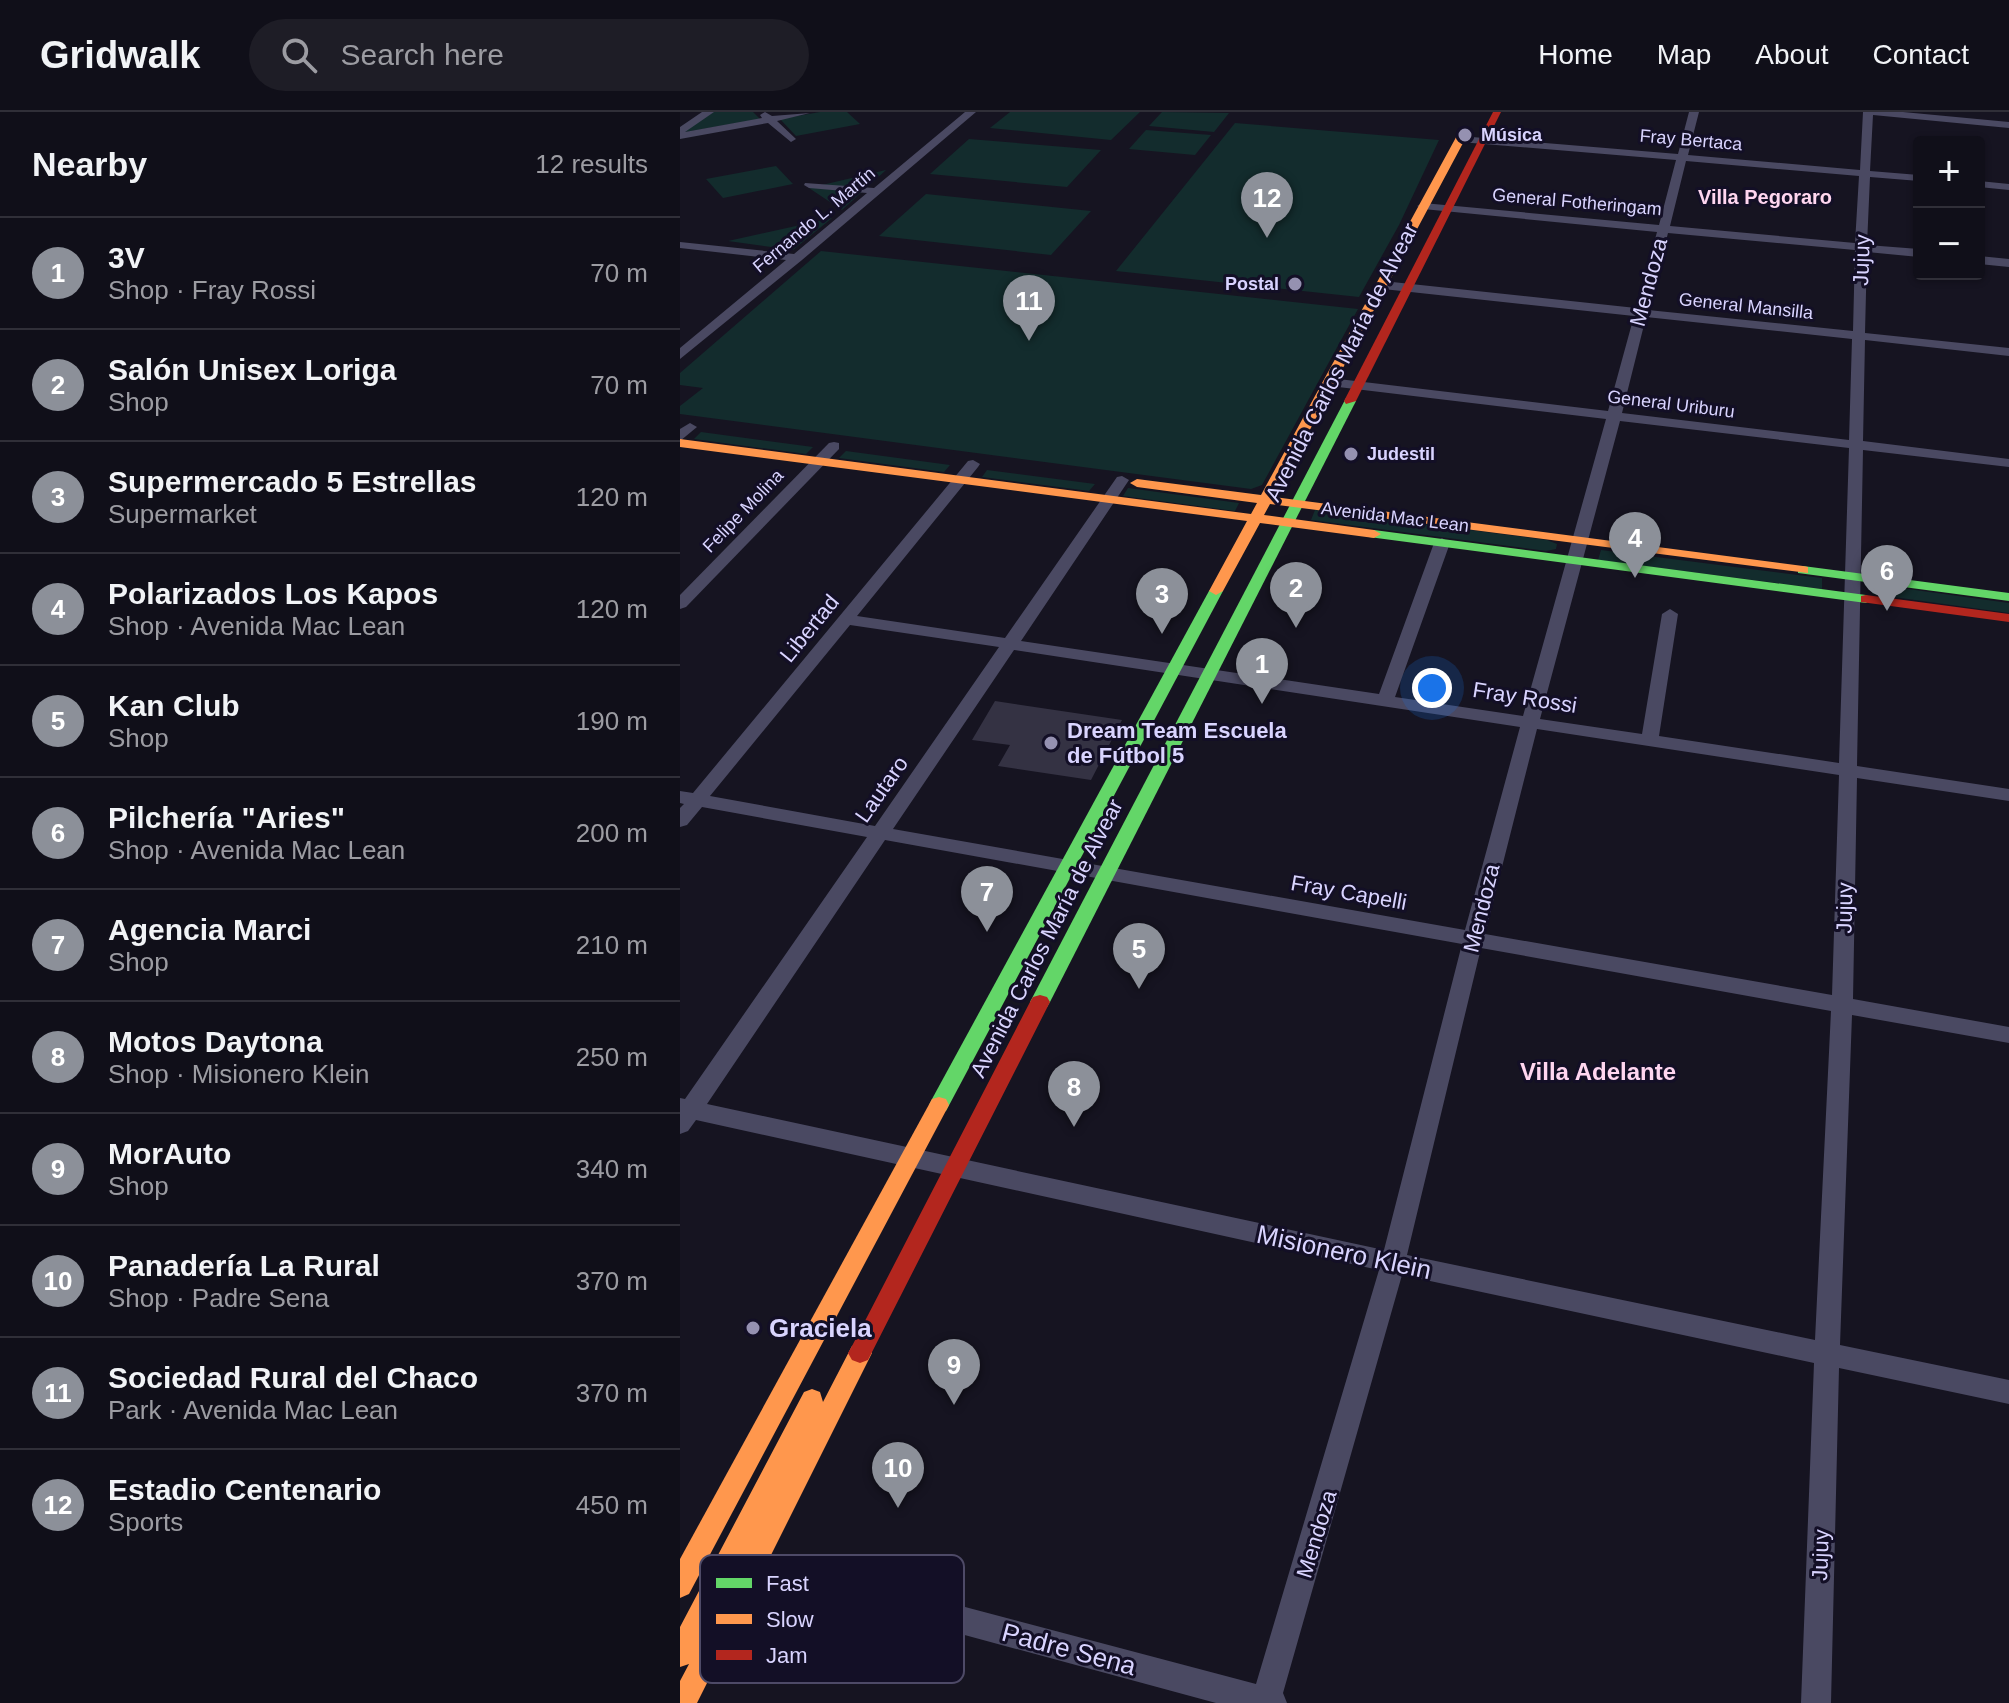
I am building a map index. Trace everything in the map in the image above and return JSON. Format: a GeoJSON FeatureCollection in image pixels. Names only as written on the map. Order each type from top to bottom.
{"type":"FeatureCollection","features":[{"type":"Feature","properties":{"kind":"main road","name":"Avenida Carlos María de Alvear"},"geometry":{"type":"LineString","coordinates":[[1471,140],[1473,112]]}},
{"type":"Feature","properties":{"kind":"main road","name":"Avenida Carlos María de Alvear"},"geometry":{"type":"LineString","coordinates":[[744,1555],[942,1159],[1097,872],[1193,671],[1280,501],[1485,112]]}},
{"type":"Feature","properties":{"kind":"main road","name":"Avenida Carlos María de Alvear"},"geometry":{"type":"LineString","coordinates":[[1471,140],[1497,112]]}},
{"type":"Feature","properties":{"kind":"main road","name":"Avenida Carlos María de Alvear"},"geometry":{"type":"LineString","coordinates":[[1343,384],[1394,287]]}},
{"type":"Feature","properties":{"kind":"main road","name":"Avenida Mac Lean"},"geometry":{"type":"LineString","coordinates":[[683,433],[834,446],[967,471],[1048,472]]}},
{"type":"Feature","properties":{"kind":"main road","name":"Avenida Mac Lean"},"geometry":{"type":"LineString","coordinates":[[683,433],[819,461],[967,471],[1280,501],[1853,596],[2009,618]]}},
{"type":"Feature","properties":{"kind":"main road","name":"Avenida Mac Lean"},"geometry":{"type":"LineString","coordinates":[[1113,486],[1271,521],[1442,543],[1578,550],[1854,576],[2009,597]]}},
{"type":"Feature","properties":{"kind":"main road","name":"Avenida Carlos María de Alvear"},"geometry":{"type":"LineString","coordinates":[[680,1585],[689,1548],[910,1159],[1067,865],[1193,671]]}},
{"type":"Feature","properties":{"kind":"main road","name":"Avenida Carlos María de Alvear"},"geometry":{"type":"LineString","coordinates":[[942,1159],[1097,872]]}},
{"type":"Feature","properties":{"kind":"main road","name":"Avenida Carlos María de Alvear"},"geometry":{"type":"LineString","coordinates":[[743,1555],[818,1390]]}},
{"type":"Feature","properties":{"kind":"main road","name":"Avenida Carlos María de Alvear"},"geometry":{"type":"LineString","coordinates":[[680,1654],[700,1623]]}},
{"type":"Feature","properties":{"kind":"main road","name":"Avenida Carlos María de Alvear"},"geometry":{"type":"LineString","coordinates":[[683,1703],[700,1661]]}},
{"type":"Feature","properties":{"kind":"street"},"geometry":{"type":"LineString","coordinates":[[680,134],[709,112]]}},
{"type":"Feature","properties":{"kind":"street","name":"Fernando L. Martín"},"geometry":{"type":"LineString","coordinates":[[680,355],[971,112]]}},
{"type":"Feature","properties":{"kind":"street","name":"Mendoza"},"geometry":{"type":"LineString","coordinates":[[1268,1702],[1393,1263],[1529,722],[1694,112]]}},
{"type":"Feature","properties":{"kind":"street"},"geometry":{"type":"LineString","coordinates":[[1869,112],[2009,125]]}},
{"type":"Feature","properties":{"kind":"street","name":"Jujuy"},"geometry":{"type":"LineString","coordinates":[[1816,1703],[1842,1003],[1861,247],[1869,112]]}},
{"type":"Feature","properties":{"kind":"street"},"geometry":{"type":"LineString","coordinates":[[680,134],[766,116],[805,113]]}},
{"type":"Feature","properties":{"kind":"street"},"geometry":{"type":"LineString","coordinates":[[766,116],[791,139]]}},
{"type":"Feature","properties":{"kind":"street"},"geometry":{"type":"LineString","coordinates":[[680,118],[698,120]]}},
{"type":"Feature","properties":{"kind":"street","name":"Fray Bertaca"},"geometry":{"type":"LineString","coordinates":[[1471,140],[1913,178]]}},
{"type":"Feature","properties":{"kind":"street"},"geometry":{"type":"LineString","coordinates":[[809,185],[876,191]]}},
{"type":"Feature","properties":{"kind":"street"},"geometry":{"type":"LineString","coordinates":[[1985,185],[2009,187]]}},
{"type":"Feature","properties":{"kind":"street","name":"General Fotheringam"},"geometry":{"type":"LineString","coordinates":[[1435,207],[1913,252]]}},
{"type":"Feature","properties":{"kind":"street"},"geometry":{"type":"LineString","coordinates":[[680,255],[686,246],[798,258]]}},
{"type":"Feature","properties":{"kind":"street"},"geometry":{"type":"LineString","coordinates":[[1985,261],[2009,263]]}},
{"type":"Feature","properties":{"kind":"street","name":"General Mansilla"},"geometry":{"type":"LineString","coordinates":[[1394,287],[2009,352]]}},
{"type":"Feature","properties":{"kind":"street"},"geometry":{"type":"LineString","coordinates":[[680,332],[704,335]]}},
{"type":"Feature","properties":{"kind":"street","name":"General Uriburu"},"geometry":{"type":"LineString","coordinates":[[1343,384],[2009,463]]}},
{"type":"Feature","properties":{"kind":"street","name":"Felipe Molina"},"geometry":{"type":"LineString","coordinates":[[683,598],[834,446]]}},
{"type":"Feature","properties":{"kind":"street","name":"Libertad"},"geometry":{"type":"LineString","coordinates":[[680,821],[689,799],[967,471]]}},
{"type":"Feature","properties":{"kind":"street","name":"Lautaro"},"geometry":{"type":"LineString","coordinates":[[684,1114],[1013,644],[1113,486]]}},
{"type":"Feature","properties":{"kind":"street"},"geometry":{"type":"LineString","coordinates":[[1386,699],[1442,543]]}},
{"type":"Feature","properties":{"kind":"street"},"geometry":{"type":"LineString","coordinates":[[1650,740],[1670,614]]}},
{"type":"Feature","properties":{"kind":"street","name":"Fray Rossi"},"geometry":{"type":"LineString","coordinates":[[844,619],[2009,795]]}},
{"type":"Feature","properties":{"kind":"street","name":"Fray Capelli"},"geometry":{"type":"LineString","coordinates":[[689,799],[2009,1035]]}},
{"type":"Feature","properties":{"kind":"street","name":"Misionero Klein"},"geometry":{"type":"LineString","coordinates":[[684,1114],[910,1159],[942,1159],[1393,1263],[2009,1392]]}},
{"type":"Feature","properties":{"kind":"street","name":"Padre Sena"},"geometry":{"type":"LineString","coordinates":[[689,1548],[714,1555]]}},
{"type":"Feature","properties":{"kind":"street","name":"Padre Sena"},"geometry":{"type":"LineString","coordinates":[[964,1621],[1268,1702]]}},
{"type":"Feature","properties":{"kind":"green space"},"geometry":{"type":"Polygon","coordinates":[[[713,112],[753,112],[760,119],[680,133],[713,112]]]}},
{"type":"Feature","properties":{"kind":"green space"},"geometry":{"type":"Polygon","coordinates":[[[820,112],[847,112],[860,124],[796,136],[780,119],[820,112]]]}},
{"type":"Feature","properties":{"kind":"green space"},"geometry":{"type":"Polygon","coordinates":[[[1010,112],[1140,112],[1111,140],[990,128],[1010,112]]]}},
{"type":"Feature","properties":{"kind":"green space"},"geometry":{"type":"Polygon","coordinates":[[[1162,112],[1229,113],[1214,132],[1149,126],[1162,112]]]}},
{"type":"Feature","properties":{"kind":"green space"},"geometry":{"type":"Polygon","coordinates":[[[1235,123],[1439,140],[1399,225],[1359,297],[1116,271],[1235,123]]]}},
{"type":"Feature","properties":{"kind":"green space"},"geometry":{"type":"Polygon","coordinates":[[[1146,130],[1211,135],[1195,155],[1129,149],[1146,130]]]}},
{"type":"Feature","properties":{"kind":"green space"},"geometry":{"type":"Polygon","coordinates":[[[969,139],[1101,150],[1067,187],[930,174],[969,139]]]}},
{"type":"Feature","properties":{"kind":"green space"},"geometry":{"type":"Polygon","coordinates":[[[776,166],[793,184],[723,198],[706,179],[776,166]]]}},
{"type":"Feature","properties":{"kind":"green space"},"geometry":{"type":"Polygon","coordinates":[[[886,170],[842,210],[809,188],[886,170]]]}},
{"type":"Feature","properties":{"kind":"green space"},"geometry":{"type":"Polygon","coordinates":[[[926,194],[1091,211],[1051,255],[879,236],[926,194]]]}},
{"type":"Feature","properties":{"kind":"green space"},"geometry":{"type":"Polygon","coordinates":[[[832,218],[793,250],[728,241],[832,218]]]}},
{"type":"Feature","properties":{"kind":"green space"},"geometry":{"type":"Polygon","coordinates":[[[821,251],[1358,309],[1262,485],[1251,489],[680,414],[680,406],[703,388],[680,385],[680,373],[821,251]]]}},
{"type":"Feature","properties":{"kind":"green space"},"geometry":{"type":"Polygon","coordinates":[[[701,432],[813,447],[806,454],[694,439],[701,432]]]}},
{"type":"Feature","properties":{"kind":"green space"},"geometry":{"type":"Polygon","coordinates":[[[846,451],[950,465],[944,472],[839,458],[846,451]]]}},
{"type":"Feature","properties":{"kind":"green space"},"geometry":{"type":"Polygon","coordinates":[[[987,470],[1095,484],[1089,491],[982,477],[987,470]]]}},
{"type":"Feature","properties":{"kind":"green space"},"geometry":{"type":"Polygon","coordinates":[[[1128,488],[1239,503],[1235,511],[1123,496],[1128,488]]]}},
{"type":"Feature","properties":{"kind":"green space"},"geometry":{"type":"Polygon","coordinates":[[[1315,510],[1547,540],[1557,544],[1556,549],[1546,551],[1311,520],[1315,510]]]}},
{"type":"Feature","properties":{"kind":"green space"},"geometry":{"type":"Polygon","coordinates":[[[1601,550],[1822,578],[1822,589],[1598,560],[1601,550]]]}},
{"type":"Feature","properties":{"kind":"green space"},"geometry":{"type":"Polygon","coordinates":[[[1872,584],[2009,603],[2009,613],[1872,594],[1872,584]]]}},
{"type":"Feature","properties":{"kind":"building","name":"Dream Team Escuela de Fútbol 5"},"geometry":{"type":"Polygon","coordinates":[[[995,701],[1122,720],[1091,780],[998,766],[1010,745],[972,740],[995,701]]]}},
{"type":"Feature","properties":{"kind":"traffic: fast"},"geometry":{"type":"LineString","coordinates":[[1040,1002],[1350,401]]}},
{"type":"Feature","properties":{"kind":"traffic: fast"},"geometry":{"type":"LineString","coordinates":[[1374,534],[1866,599]]}},
{"type":"Feature","properties":{"kind":"traffic: fast"},"geometry":{"type":"LineString","coordinates":[[1803,570],[2009,597]]}},
{"type":"Feature","properties":{"kind":"traffic: fast"},"geometry":{"type":"LineString","coordinates":[[939,1105],[1216,591]]}},
{"type":"Feature","properties":{"kind":"traffic: slow"},"geometry":{"type":"LineString","coordinates":[[1216,591],[1465,130]]}},
{"type":"Feature","properties":{"kind":"traffic: slow"},"geometry":{"type":"LineString","coordinates":[[680,443],[1374,534]]}},
{"type":"Feature","properties":{"kind":"traffic: slow"},"geometry":{"type":"LineString","coordinates":[[1137,483],[1803,570]]}},
{"type":"Feature","properties":{"kind":"traffic: slow"},"geometry":{"type":"LineString","coordinates":[[680,1585],[939,1105]]}},
{"type":"Feature","properties":{"kind":"traffic: slow"},"geometry":{"type":"LineString","coordinates":[[758,1555],[860,1353]]}},
{"type":"Feature","properties":{"kind":"traffic: slow"},"geometry":{"type":"LineString","coordinates":[[731,1555],[812,1400]]}},
{"type":"Feature","properties":{"kind":"traffic: slow"},"geometry":{"type":"LineString","coordinates":[[680,1654],[700,1616]]}},
{"type":"Feature","properties":{"kind":"traffic: slow"},"geometry":{"type":"LineString","coordinates":[[683,1703],[700,1669]]}},
{"type":"Feature","properties":{"kind":"traffic: jam"},"geometry":{"type":"LineString","coordinates":[[1350,401],[1497,112]]}},
{"type":"Feature","properties":{"kind":"traffic: jam"},"geometry":{"type":"LineString","coordinates":[[1866,599],[2009,618]]}},
{"type":"Feature","properties":{"kind":"traffic: jam"},"geometry":{"type":"LineString","coordinates":[[860,1353],[1040,1002]]}},
{"type":"Feature","properties":{"kind":"place","name":"Música"},"geometry":{"type":"Point","coordinates":[1465,135]}},
{"type":"Feature","properties":{"kind":"place","name":"Estadio Centenario"},"geometry":{"type":"Point","coordinates":[1267,238]}},
{"type":"Feature","properties":{"kind":"place","name":"Postal"},"geometry":{"type":"Point","coordinates":[1295,284]}},
{"type":"Feature","properties":{"kind":"place","name":"Sociedad Rural del Chaco"},"geometry":{"type":"Point","coordinates":[1029,341]}},
{"type":"Feature","properties":{"kind":"place","name":"Judestil"},"geometry":{"type":"Point","coordinates":[1351,454]}},
{"type":"Feature","properties":{"kind":"place","name":"Polarizados Los Kapos"},"geometry":{"type":"Point","coordinates":[1635,578]}},
{"type":"Feature","properties":{"kind":"place","name":"Pilchería \"Aries\""},"geometry":{"type":"Point","coordinates":[1887,611]}},
{"type":"Feature","properties":{"kind":"place","name":"Salón Unisex Loriga"},"geometry":{"type":"Point","coordinates":[1296,628]}},
{"type":"Feature","properties":{"kind":"place","name":"Supermercado 5 Estrellas"},"geometry":{"type":"Point","coordinates":[1162,634]}},
{"type":"Feature","properties":{"kind":"place","name":"3V"},"geometry":{"type":"Point","coordinates":[1262,704]}},
{"type":"Feature","properties":{"kind":"place","name":"Dream Team Escuela de Fútbol 5"},"geometry":{"type":"Point","coordinates":[1051,743]}},
{"type":"Feature","properties":{"kind":"place","name":"Agencia Marci"},"geometry":{"type":"Point","coordinates":[987,932]}},
{"type":"Feature","properties":{"kind":"place","name":"Kan Club"},"geometry":{"type":"Point","coordinates":[1139,989]}},
{"type":"Feature","properties":{"kind":"place","name":"Motos Daytona"},"geometry":{"type":"Point","coordinates":[1074,1127]}},
{"type":"Feature","properties":{"kind":"place","name":"Graciela"},"geometry":{"type":"Point","coordinates":[753,1328]}},
{"type":"Feature","properties":{"kind":"place","name":"MorAuto"},"geometry":{"type":"Point","coordinates":[954,1405]}},
{"type":"Feature","properties":{"kind":"place","name":"Panadería La Rural"},"geometry":{"type":"Point","coordinates":[898,1508]}},
{"type":"Feature","properties":{"kind":"district","name":"Villa Pegoraro"},"geometry":{"type":"Point","coordinates":[1765,197]}},
{"type":"Feature","properties":{"kind":"district","name":"Villa Adelante"},"geometry":{"type":"Point","coordinates":[1598,1072]}}]}
